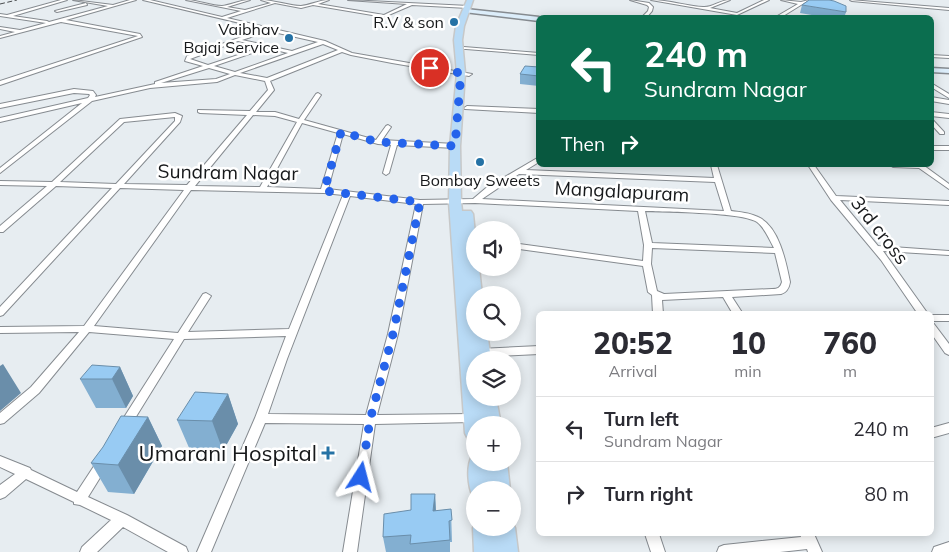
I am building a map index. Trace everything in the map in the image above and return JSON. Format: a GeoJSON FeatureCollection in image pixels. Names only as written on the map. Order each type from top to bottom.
{"type":"FeatureCollection","features":[{"type":"Feature","properties":{"kind":"main road"},"geometry":{"type":"LineString","coordinates":[[466,222],[464,146],[467,108],[465,73],[458,40],[471,6]]}},
{"type":"Feature","properties":{"kind":"main road"},"geometry":{"type":"LineString","coordinates":[[463,26],[466,48],[465,73],[455,146],[465,202]]}},
{"type":"Feature","properties":{"kind":"main road"},"geometry":{"type":"LineString","coordinates":[[470,276],[476,351]]}},
{"type":"Feature","properties":{"kind":"main road"},"geometry":{"type":"LineString","coordinates":[[485,536],[486,552]]}},
{"type":"Feature","properties":{"kind":"main road"},"geometry":{"type":"LineString","coordinates":[[505,536],[506,552]]}},
{"type":"Feature","properties":{"kind":"street"},"geometry":{"type":"LineString","coordinates":[[8,16],[66,0]]}},
{"type":"Feature","properties":{"kind":"street"},"geometry":{"type":"LineString","coordinates":[[75,0],[113,6]]}},
{"type":"Feature","properties":{"kind":"street"},"geometry":{"type":"LineString","coordinates":[[0,37],[134,0]]}},
{"type":"Feature","properties":{"kind":"street"},"geometry":{"type":"LineString","coordinates":[[145,0],[323,42],[343,50],[392,62],[465,73]]}},
{"type":"Feature","properties":{"kind":"street"},"geometry":{"type":"LineString","coordinates":[[188,0],[245,11]]}},
{"type":"Feature","properties":{"kind":"street"},"geometry":{"type":"LineString","coordinates":[[201,3],[212,0]]}},
{"type":"Feature","properties":{"kind":"street"},"geometry":{"type":"LineString","coordinates":[[222,7],[248,0]]}},
{"type":"Feature","properties":{"kind":"street"},"geometry":{"type":"LineString","coordinates":[[264,0],[296,7],[308,6],[327,0]]}},
{"type":"Feature","properties":{"kind":"street"},"geometry":{"type":"LineString","coordinates":[[222,18],[283,0]]}},
{"type":"Feature","properties":{"kind":"street"},"geometry":{"type":"LineString","coordinates":[[350,0],[471,6],[536,18]]}},
{"type":"Feature","properties":{"kind":"street"},"geometry":{"type":"LineString","coordinates":[[632,0],[648,4],[651,7],[646,15]]}},
{"type":"Feature","properties":{"kind":"street"},"geometry":{"type":"LineString","coordinates":[[653,0],[737,14],[766,0]]}},
{"type":"Feature","properties":{"kind":"street"},"geometry":{"type":"LineString","coordinates":[[664,8],[684,0]]}},
{"type":"Feature","properties":{"kind":"street"},"geometry":{"type":"LineString","coordinates":[[705,9],[728,0]]}},
{"type":"Feature","properties":{"kind":"street"},"geometry":{"type":"LineString","coordinates":[[783,0],[802,3]]}},
{"type":"Feature","properties":{"kind":"street"},"geometry":{"type":"LineString","coordinates":[[781,15],[807,0]]}},
{"type":"Feature","properties":{"kind":"street"},"geometry":{"type":"LineString","coordinates":[[852,0],[949,9]]}},
{"type":"Feature","properties":{"kind":"street"},"geometry":{"type":"LineString","coordinates":[[57,12],[91,2]]}},
{"type":"Feature","properties":{"kind":"street"},"geometry":{"type":"LineString","coordinates":[[162,4],[170,2]]}},
{"type":"Feature","properties":{"kind":"street"},"geometry":{"type":"LineString","coordinates":[[368,5],[375,2]]}},
{"type":"Feature","properties":{"kind":"street"},"geometry":{"type":"LineString","coordinates":[[314,4],[384,16],[411,4]]}},
{"type":"Feature","properties":{"kind":"street"},"geometry":{"type":"LineString","coordinates":[[354,12],[361,8]]}},
{"type":"Feature","properties":{"kind":"street"},"geometry":{"type":"LineString","coordinates":[[0,15],[50,23]]}},
{"type":"Feature","properties":{"kind":"street"},"geometry":{"type":"LineString","coordinates":[[0,83],[140,37],[140,35],[59,20]]}},
{"type":"Feature","properties":{"kind":"street"},"geometry":{"type":"LineString","coordinates":[[0,28],[22,31]]}},
{"type":"Feature","properties":{"kind":"street"},"geometry":{"type":"LineString","coordinates":[[271,29],[187,60],[236,74],[266,80],[343,50]]}},
{"type":"Feature","properties":{"kind":"street"},"geometry":{"type":"LineString","coordinates":[[240,40],[293,53]]}},
{"type":"Feature","properties":{"kind":"street"},"geometry":{"type":"LineString","coordinates":[[0,120],[150,86],[217,80],[323,42]]}},
{"type":"Feature","properties":{"kind":"street"},"geometry":{"type":"LineString","coordinates":[[150,86],[267,47]]}},
{"type":"Feature","properties":{"kind":"street"},"geometry":{"type":"LineString","coordinates":[[466,48],[536,54]]}},
{"type":"Feature","properties":{"kind":"street"},"geometry":{"type":"LineString","coordinates":[[934,56],[949,57]]}},
{"type":"Feature","properties":{"kind":"street"},"geometry":{"type":"LineString","coordinates":[[934,70],[949,71]]}},
{"type":"Feature","properties":{"kind":"street"},"geometry":{"type":"LineString","coordinates":[[0,420],[35,390],[87,329],[189,188],[271,90],[266,80]]}},
{"type":"Feature","properties":{"kind":"street"},"geometry":{"type":"LineString","coordinates":[[934,87],[949,96]]}},
{"type":"Feature","properties":{"kind":"street"},"geometry":{"type":"LineString","coordinates":[[938,89],[949,90]]}},
{"type":"Feature","properties":{"kind":"street"},"geometry":{"type":"LineString","coordinates":[[0,106],[74,91],[91,92],[92,98]]}},
{"type":"Feature","properties":{"kind":"street"},"geometry":{"type":"LineString","coordinates":[[263,188],[301,120],[318,95]]}},
{"type":"Feature","properties":{"kind":"street"},"geometry":{"type":"LineString","coordinates":[[0,171],[92,98]]}},
{"type":"Feature","properties":{"kind":"street"},"geometry":{"type":"LineString","coordinates":[[934,100],[949,102]]}},
{"type":"Feature","properties":{"kind":"street"},"geometry":{"type":"LineString","coordinates":[[467,108],[536,111]]}},
{"type":"Feature","properties":{"kind":"street"},"geometry":{"type":"LineString","coordinates":[[200,111],[275,114],[378,142],[455,146]]}},
{"type":"Feature","properties":{"kind":"street"},"geometry":{"type":"LineString","coordinates":[[934,114],[949,116]]}},
{"type":"Feature","properties":{"kind":"street"},"geometry":{"type":"LineString","coordinates":[[0,230],[53,185],[122,120],[180,116],[178,121],[118,187],[0,313]]}},
{"type":"Feature","properties":{"kind":"street"},"geometry":{"type":"LineString","coordinates":[[934,124],[942,133]]}},
{"type":"Feature","properties":{"kind":"street"},"geometry":{"type":"LineString","coordinates":[[378,142],[388,127]]}},
{"type":"Feature","properties":{"kind":"street"},"geometry":{"type":"LineString","coordinates":[[324,191],[341,132]]}},
{"type":"Feature","properties":{"kind":"street"},"geometry":{"type":"LineString","coordinates":[[386,173],[394,144]]}},
{"type":"Feature","properties":{"kind":"street"},"geometry":{"type":"LineString","coordinates":[[934,148],[949,148]]}},
{"type":"Feature","properties":{"kind":"street"},"geometry":{"type":"LineString","coordinates":[[465,202],[536,162]]}},
{"type":"Feature","properties":{"kind":"street"},"geometry":{"type":"LineString","coordinates":[[641,208],[648,245],[647,264],[653,292],[657,295],[673,297],[781,291],[785,287],[786,282],[779,251],[766,225],[760,219],[749,215],[728,213],[715,167]]}},
{"type":"Feature","properties":{"kind":"street","name":"3rd cross"},"geometry":{"type":"LineString","coordinates":[[812,167],[921,311]]}},
{"type":"Feature","properties":{"kind":"street"},"geometry":{"type":"LineString","coordinates":[[922,167],[949,187]]}},
{"type":"Feature","properties":{"kind":"street"},"geometry":{"type":"LineString","coordinates":[[519,172],[718,180]]}},
{"type":"Feature","properties":{"kind":"street","name":"Sundram Nagar"},"geometry":{"type":"LineString","coordinates":[[0,183],[118,187],[263,188],[324,191],[420,202],[465,202]]}},
{"type":"Feature","properties":{"kind":"street"},"geometry":{"type":"LineString","coordinates":[[204,552],[261,418],[348,194]]}},
{"type":"Feature","properties":{"kind":"street"},"geometry":{"type":"LineString","coordinates":[[834,198],[949,203]]}},
{"type":"Feature","properties":{"kind":"street"},"geometry":{"type":"LineString","coordinates":[[350,552],[370,420],[393,334],[420,202]]}},
{"type":"Feature","properties":{"kind":"street","name":"Mangalapuram"},"geometry":{"type":"LineString","coordinates":[[465,202],[728,213]]}},
{"type":"Feature","properties":{"kind":"street"},"geometry":{"type":"LineString","coordinates":[[648,245],[779,251]]}},
{"type":"Feature","properties":{"kind":"street"},"geometry":{"type":"LineString","coordinates":[[521,246],[647,264]]}},
{"type":"Feature","properties":{"kind":"street"},"geometry":{"type":"LineString","coordinates":[[875,248],[949,253]]}},
{"type":"Feature","properties":{"kind":"street"},"geometry":{"type":"LineString","coordinates":[[726,294],[736,311]]}},
{"type":"Feature","properties":{"kind":"street"},"geometry":{"type":"LineString","coordinates":[[657,295],[658,311]]}},
{"type":"Feature","properties":{"kind":"street"},"geometry":{"type":"LineString","coordinates":[[120,435],[206,296]]}},
{"type":"Feature","properties":{"kind":"street"},"geometry":{"type":"LineString","coordinates":[[934,318],[949,318]]}},
{"type":"Feature","properties":{"kind":"street"},"geometry":{"type":"LineString","coordinates":[[0,330],[87,329],[180,336],[293,332]]}},
{"type":"Feature","properties":{"kind":"street"},"geometry":{"type":"LineString","coordinates":[[934,330],[949,350]]}},
{"type":"Feature","properties":{"kind":"street"},"geometry":{"type":"LineString","coordinates":[[521,351],[536,350]]}},
{"type":"Feature","properties":{"kind":"street"},"geometry":{"type":"LineString","coordinates":[[261,418],[370,420],[466,425]]}},
{"type":"Feature","properties":{"kind":"street"},"geometry":{"type":"LineString","coordinates":[[934,432],[949,428]]}},
{"type":"Feature","properties":{"kind":"street"},"geometry":{"type":"LineString","coordinates":[[79,500],[110,451]]}},
{"type":"Feature","properties":{"kind":"street"},"geometry":{"type":"LineString","coordinates":[[0,461],[122,519],[181,552]]}},
{"type":"Feature","properties":{"kind":"street"},"geometry":{"type":"LineString","coordinates":[[0,492],[26,472]]}},
{"type":"Feature","properties":{"kind":"street"},"geometry":{"type":"LineString","coordinates":[[87,552],[122,519]]}},
{"type":"Feature","properties":{"kind":"street"},"geometry":{"type":"LineString","coordinates":[[653,536],[658,552]]}},
{"type":"Feature","properties":{"kind":"street"},"geometry":{"type":"LineString","coordinates":[[724,552],[811,543]]}},
{"type":"Feature","properties":{"kind":"street"},"geometry":{"type":"LineString","coordinates":[[939,552],[949,549]]}},
{"type":"Feature","properties":{"kind":"building"},"geometry":{"type":"Polygon","coordinates":[[[809,0],[834,1],[846,6],[846,12],[802,5],[809,0]]]}},
{"type":"Feature","properties":{"kind":"building"},"geometry":{"type":"Polygon","coordinates":[[[525,66],[536,67],[536,76],[520,74],[525,66]]]}},
{"type":"Feature","properties":{"kind":"building"},"geometry":{"type":"Polygon","coordinates":[[[92,365],[120,367],[112,379],[80,379],[92,365]]]}},
{"type":"Feature","properties":{"kind":"building"},"geometry":{"type":"Polygon","coordinates":[[[195,392],[228,394],[212,421],[177,420],[195,392]]]}},
{"type":"Feature","properties":{"kind":"building"},"geometry":{"type":"Polygon","coordinates":[[[121,416],[148,417],[118,465],[91,463],[103,447],[121,416]]]}},
{"type":"Feature","properties":{"kind":"building"},"geometry":{"type":"Polygon","coordinates":[[[411,494],[435,494],[433,511],[451,509],[452,520],[449,521],[450,540],[410,544],[411,535],[383,537],[384,514],[411,510],[411,494]]]}},
{"type":"Feature","properties":{"kind":"railway"},"geometry":{"type":"LineString","coordinates":[[0,4],[17,0]]}},
{"type":"Feature","properties":{"kind":"place","name":"R.V & son"},"geometry":{"type":"Point","coordinates":[454,22]}},
{"type":"Feature","properties":{"kind":"place","name":"Vaibhav Bajaj Service"},"geometry":{"type":"Point","coordinates":[289,38]}},
{"type":"Feature","properties":{"kind":"place","name":"Bombay Sweets"},"geometry":{"type":"Point","coordinates":[480,162]}},
{"type":"Feature","properties":{"kind":"place","name":"Umarani Hospital"},"geometry":{"type":"Point","coordinates":[328,453]}},
{"type":"Feature","properties":{"kind":"route"},"geometry":{"type":"LineString","coordinates":[[361,477],[370,420],[393,334],[420,202],[324,191],[341,132],[378,142],[394,144],[455,146],[461,73],[430,68]]}}]}
